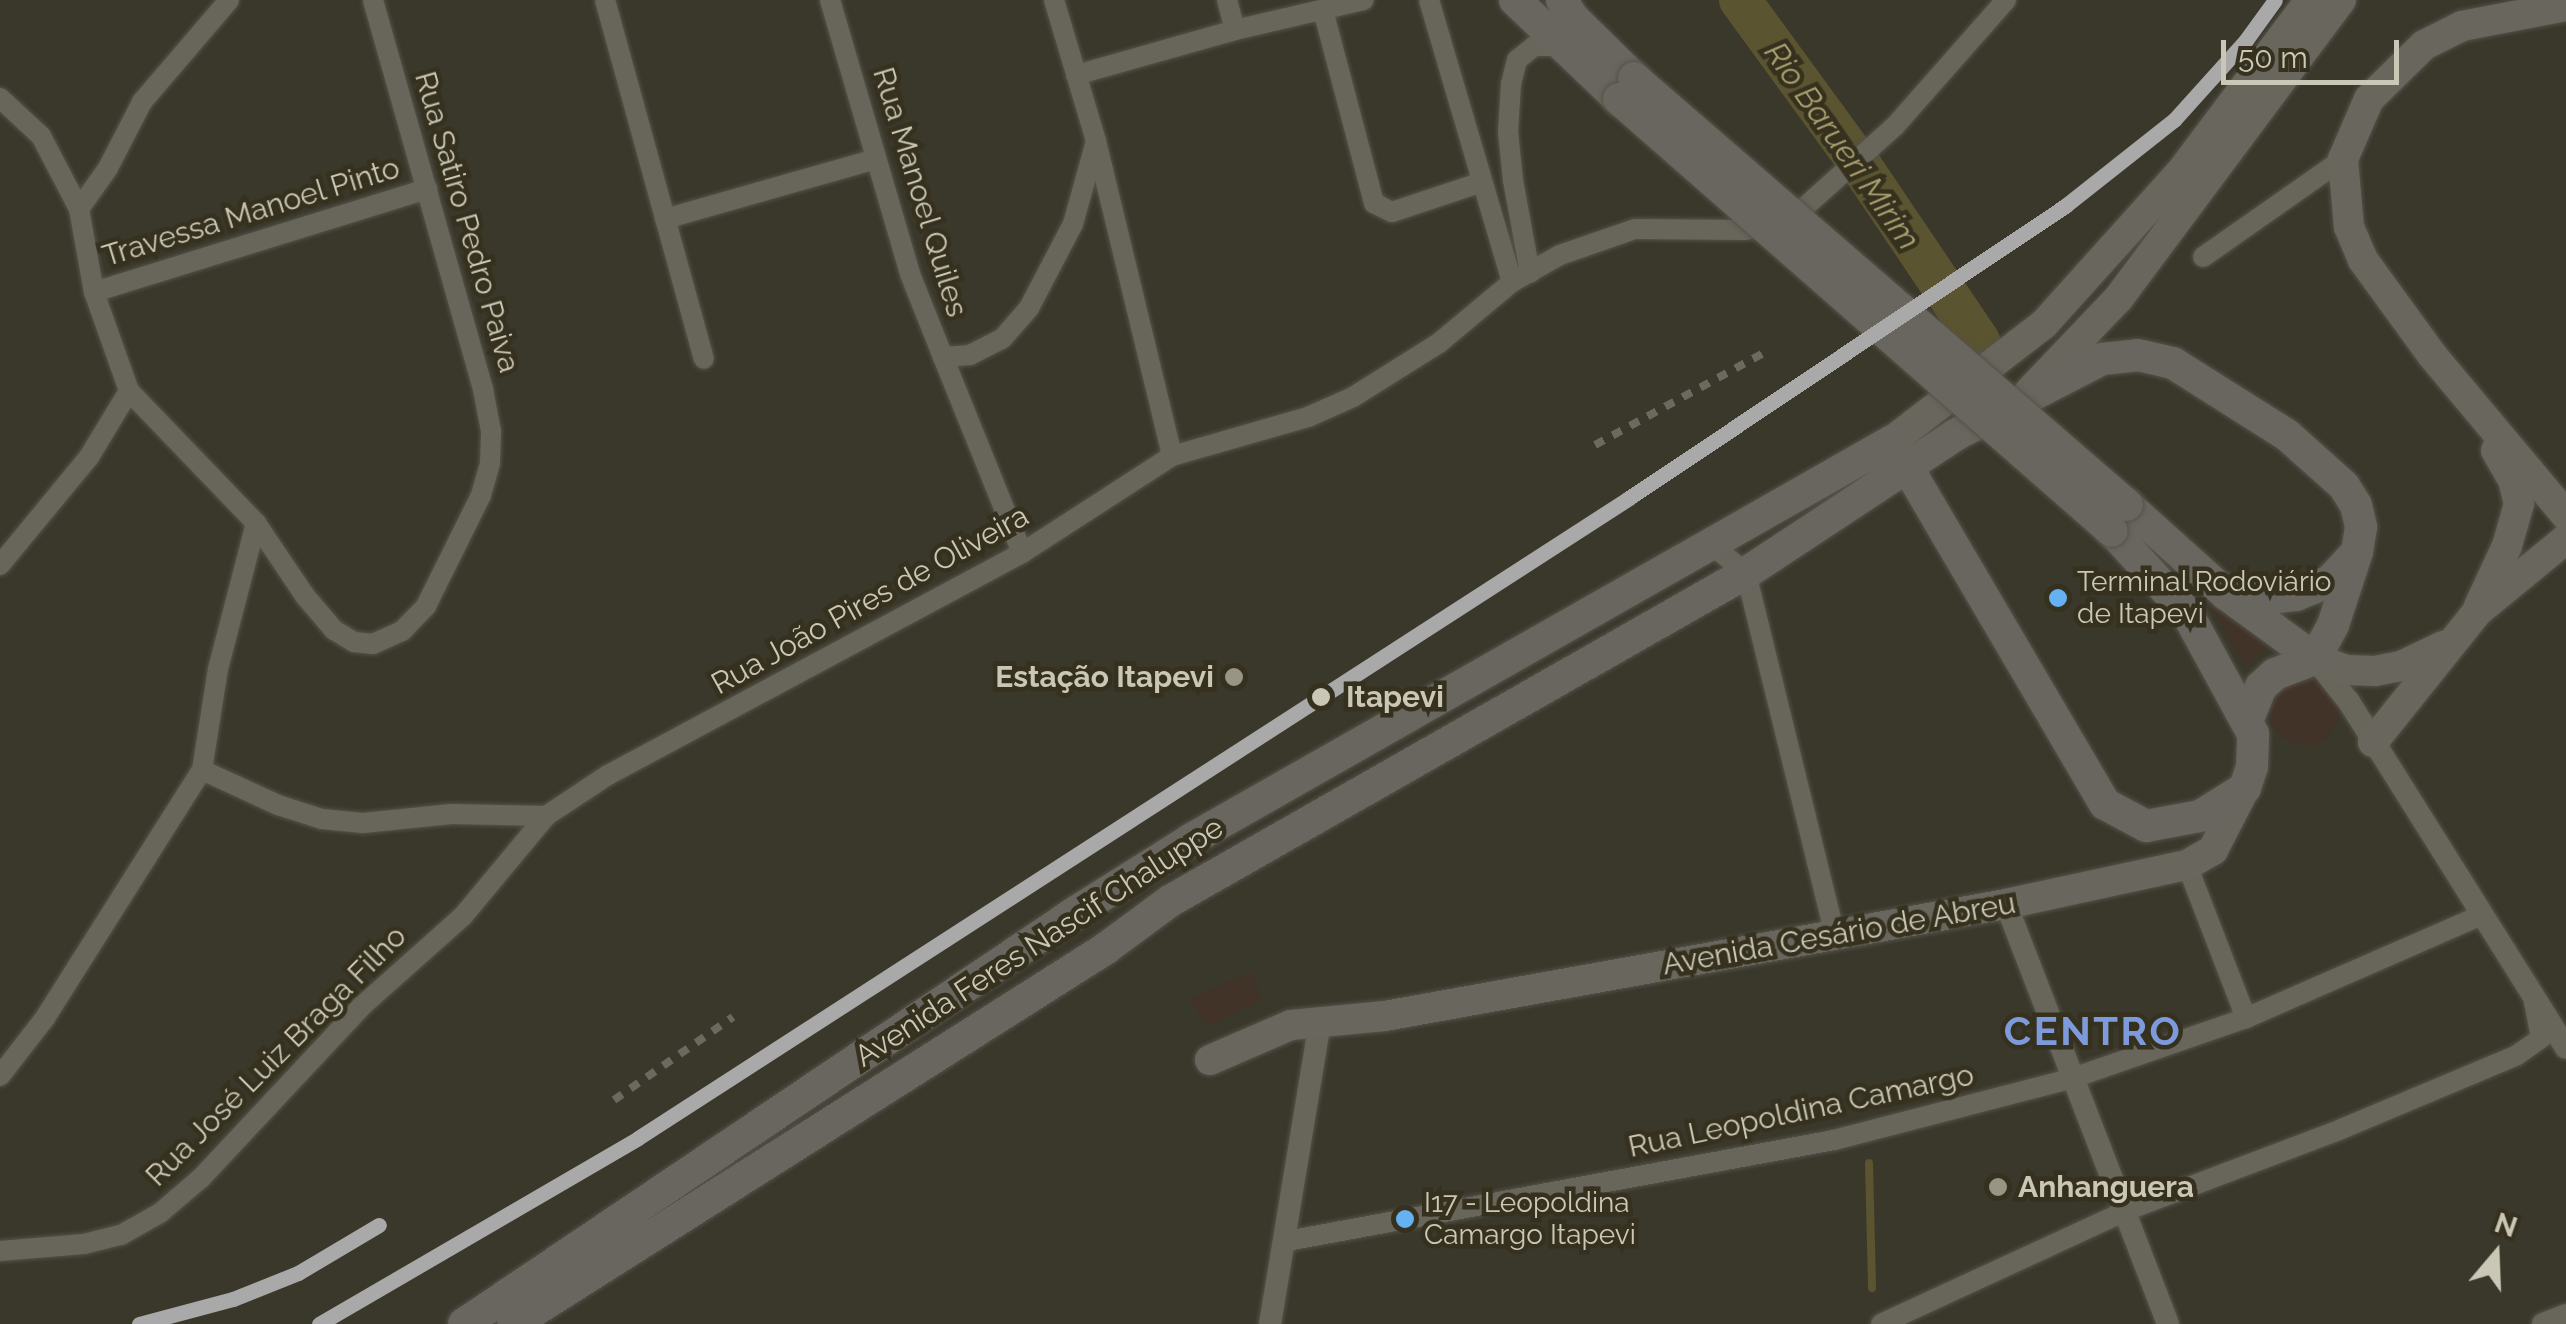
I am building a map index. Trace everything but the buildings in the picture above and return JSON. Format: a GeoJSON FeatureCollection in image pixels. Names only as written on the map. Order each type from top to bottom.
{"type":"FeatureCollection","features":[{"type":"Feature","properties":{"kind":"highway"},"geometry":{"type":"LineString","coordinates":[[1515,0],[1560,46],[1626,88],[2120,518],[2316,659]]}},
{"type":"Feature","properties":{"kind":"highway"},"geometry":{"type":"LineString","coordinates":[[1562,0],[1626,88]]}},
{"type":"Feature","properties":{"kind":"highway"},"geometry":{"type":"LineString","coordinates":[[2245,788],[2200,816],[2175,823],[2146,826],[2105,804],[2089,784],[1900,454],[1955,436],[2003,413],[2025,395],[2102,359],[2138,354],[2173,364],[2287,435],[2344,486],[2356,505],[2361,527],[2357,552],[2333,625],[2316,659],[2275,674],[2262,687],[2248,720]]}},
{"type":"Feature","properties":{"kind":"highway","name":"Avenida Feres Nascif Chaluppe"},"geometry":{"type":"LineString","coordinates":[[464,1324],[1079,910],[1190,840],[1713,546],[1900,454]]}},
{"type":"Feature","properties":{"kind":"highway","name":"Avenida Feres Nascif Chaluppe"},"geometry":{"type":"LineString","coordinates":[[513,1324],[1104,949],[1170,901],[1746,573],[1900,454]]}},
{"type":"Feature","properties":{"kind":"highway"},"geometry":{"type":"LineString","coordinates":[[2120,518],[2187,613],[2248,720]]}},
{"type":"Feature","properties":{"kind":"highway"},"geometry":{"type":"LineString","coordinates":[[2226,594],[2268,598],[2296,595],[2330,581],[2357,552]]}},
{"type":"Feature","properties":{"kind":"highway","name":"Avenida Cesário de Abreu"},"geometry":{"type":"LineString","coordinates":[[2245,788],[2254,748],[2248,720]]}},
{"type":"Feature","properties":{"kind":"main road"},"geometry":{"type":"LineString","coordinates":[[1900,454],[2070,297],[2181,172],[2310,0]]}},
{"type":"Feature","properties":{"kind":"main road"},"geometry":{"type":"LineString","coordinates":[[2025,395],[2118,299],[2341,0]]}},
{"type":"Feature","properties":{"kind":"main road"},"geometry":{"type":"LineString","coordinates":[[2566,6],[2462,26],[2424,46],[2369,99],[2343,159],[2350,228],[2363,260],[2391,303],[2566,515]]}},
{"type":"Feature","properties":{"kind":"main road"},"geometry":{"type":"LineString","coordinates":[[2474,402],[2513,480],[2519,504],[2507,546],[2476,612]]}},
{"type":"Feature","properties":{"kind":"main road"},"geometry":{"type":"LineString","coordinates":[[2373,742],[2476,612],[2566,539]]}},
{"type":"Feature","properties":{"kind":"main road"},"geometry":{"type":"LineString","coordinates":[[2316,659],[2347,670],[2375,671],[2401,666],[2450,643]]}},
{"type":"Feature","properties":{"kind":"main road","name":"Avenida Cesário de Abreu"},"geometry":{"type":"LineString","coordinates":[[1210,1060],[1256,1037],[1320,1022],[1385,1016],[2006,904],[2187,865],[2219,842],[2245,788]]}},
{"type":"Feature","properties":{"kind":"street"},"geometry":{"type":"LineString","coordinates":[[78,209],[108,168],[142,102],[229,0]]}},
{"type":"Feature","properties":{"kind":"street","name":"Rua Satiro Pedro Paiva"},"geometry":{"type":"LineString","coordinates":[[256,523],[305,596],[334,630],[354,642],[373,644],[402,631],[426,606],[481,495],[490,463],[491,430],[483,389],[373,0]]}},
{"type":"Feature","properties":{"kind":"street"},"geometry":{"type":"LineString","coordinates":[[605,0],[704,360]]}},
{"type":"Feature","properties":{"kind":"street","name":"Rua Manoel Quiles"},"geometry":{"type":"LineString","coordinates":[[830,0],[927,324],[944,358],[970,355],[1002,339],[1029,308],[1074,224],[1096,141]]}},
{"type":"Feature","properties":{"kind":"street"},"geometry":{"type":"LineString","coordinates":[[1054,0],[1096,141],[1172,456]]}},
{"type":"Feature","properties":{"kind":"street"},"geometry":{"type":"LineString","coordinates":[[1227,0],[1235,30]]}},
{"type":"Feature","properties":{"kind":"street"},"geometry":{"type":"LineString","coordinates":[[1076,75],[1235,30],[1364,0]]}},
{"type":"Feature","properties":{"kind":"street"},"geometry":{"type":"LineString","coordinates":[[1429,0],[1482,182],[1521,278]]}},
{"type":"Feature","properties":{"kind":"street","name":"Rua João Pires de Oliveira"},"geometry":{"type":"LineString","coordinates":[[546,816],[608,775],[1022,553],[1172,456],[1308,417],[1354,397],[1424,353],[1521,278],[1560,255],[1635,229],[1745,230],[1779,224],[1828,188],[1895,126],[2006,0]]}},
{"type":"Feature","properties":{"kind":"street"},"geometry":{"type":"LineString","coordinates":[[1323,10],[1374,203],[1392,212],[1482,182]]}},
{"type":"Feature","properties":{"kind":"street"},"geometry":{"type":"LineString","coordinates":[[1521,278],[1510,148],[1511,84],[1517,60],[1534,46],[1560,46]]}},
{"type":"Feature","properties":{"kind":"street"},"geometry":{"type":"LineString","coordinates":[[0,98],[41,136],[78,209],[94,292],[128,391],[256,523],[218,670],[202,770],[46,1018],[0,1076]]}},
{"type":"Feature","properties":{"kind":"street"},"geometry":{"type":"LineString","coordinates":[[665,219],[875,159]]}},
{"type":"Feature","properties":{"kind":"street"},"geometry":{"type":"LineString","coordinates":[[2204,257],[2343,159]]}},
{"type":"Feature","properties":{"kind":"street","name":"Travessa Manoel Pinto"},"geometry":{"type":"LineString","coordinates":[[94,292],[427,189]]}},
{"type":"Feature","properties":{"kind":"street"},"geometry":{"type":"LineString","coordinates":[[944,358],[1022,553]]}},
{"type":"Feature","properties":{"kind":"street"},"geometry":{"type":"LineString","coordinates":[[0,565],[89,457],[128,391]]}},
{"type":"Feature","properties":{"kind":"street"},"geometry":{"type":"LineString","coordinates":[[1713,546],[1746,573],[1835,934]]}},
{"type":"Feature","properties":{"kind":"street"},"geometry":{"type":"LineString","coordinates":[[2316,659],[2373,742],[2566,1048]]}},
{"type":"Feature","properties":{"kind":"street"},"geometry":{"type":"LineString","coordinates":[[202,770],[278,805],[322,818],[363,824],[452,814],[546,816]]}},
{"type":"Feature","properties":{"kind":"street","name":"Rua José Luiz Braga Filho"},"geometry":{"type":"LineString","coordinates":[[0,1251],[84,1244],[121,1236],[160,1213],[201,1178],[322,1045],[463,916],[546,816]]}},
{"type":"Feature","properties":{"kind":"street"},"geometry":{"type":"LineString","coordinates":[[2187,865],[2246,1018]]}},
{"type":"Feature","properties":{"kind":"street"},"geometry":{"type":"LineString","coordinates":[[2006,904],[2070,1079],[2168,1324]]}},
{"type":"Feature","properties":{"kind":"street","name":"Rua Leopoldina Camargo"},"geometry":{"type":"LineString","coordinates":[[1287,1241],[1834,1140],[2070,1079],[2246,1018],[2480,916]]}},
{"type":"Feature","properties":{"kind":"street"},"geometry":{"type":"LineString","coordinates":[[1881,1324],[2125,1211],[2338,1130],[2516,1055],[2541,1038],[2533,993]]}},
{"type":"Feature","properties":{"kind":"street"},"geometry":{"type":"LineString","coordinates":[[1270,1324],[1287,1241],[1320,1022]]}},
{"type":"Feature","properties":{"kind":"street"},"geometry":{"type":"LineString","coordinates":[[2543,1324],[2566,1315]]}},
{"type":"Feature","properties":{"kind":"shaded area"},"geometry":{"type":"Polygon","coordinates":[[[2204,596],[2268,644],[2245,666],[2204,596]]]}},
{"type":"Feature","properties":{"kind":"shaded area"},"geometry":{"type":"Polygon","coordinates":[[[2314,676],[2338,699],[2339,721],[2326,739],[2316,745],[2291,744],[2272,728],[2269,703],[2273,692],[2314,676]]]}},
{"type":"Feature","properties":{"kind":"shaded area"},"geometry":{"type":"Polygon","coordinates":[[[1252,971],[1261,1001],[1207,1027],[1189,999],[1252,971]]]}},
{"type":"Feature","properties":{"kind":"waterway","name":"Rio Barueri Mirim"},"geometry":{"type":"LineString","coordinates":[[1740,0],[1859,163],[1979,341]]}},
{"type":"Feature","properties":{"kind":"waterway"},"geometry":{"type":"LineString","coordinates":[[1869,1163],[1872,1288]]}},
{"type":"Feature","properties":{"kind":"railway"},"geometry":{"type":"LineString","coordinates":[[1595,445],[1764,353]]}},
{"type":"Feature","properties":{"kind":"railway"},"geometry":{"type":"LineString","coordinates":[[614,1100],[733,1017]]}},
{"type":"Feature","properties":{"kind":"transit line"},"geometry":{"type":"LineString","coordinates":[[319,1324],[638,1138],[1629,498],[2065,206],[2174,120],[2246,40],[2275,0]]}},
{"type":"Feature","properties":{"kind":"transit line"},"geometry":{"type":"LineString","coordinates":[[139,1324],[233,1299],[298,1273],[379,1225]]}},
{"type":"Feature","properties":{"kind":"place","name":"Terminal Rodoviário de Itapevi"},"geometry":{"type":"Point","coordinates":[2058,598]}},
{"type":"Feature","properties":{"kind":"place","name":"Estação Itapevi"},"geometry":{"type":"Point","coordinates":[1234,677]}},
{"type":"Feature","properties":{"kind":"place","name":"Itapevi"},"geometry":{"type":"Point","coordinates":[1321,697]}},
{"type":"Feature","properties":{"kind":"place","name":"Anhanguera"},"geometry":{"type":"Point","coordinates":[1998,1187]}},
{"type":"Feature","properties":{"kind":"place","name":"I17 - Leopoldina Camargo Itapevi"},"geometry":{"type":"Point","coordinates":[1405,1219]}},
{"type":"Feature","properties":{"kind":"district","name":"CENTRO"},"geometry":{"type":"Point","coordinates":[2093,1031]}}]}
